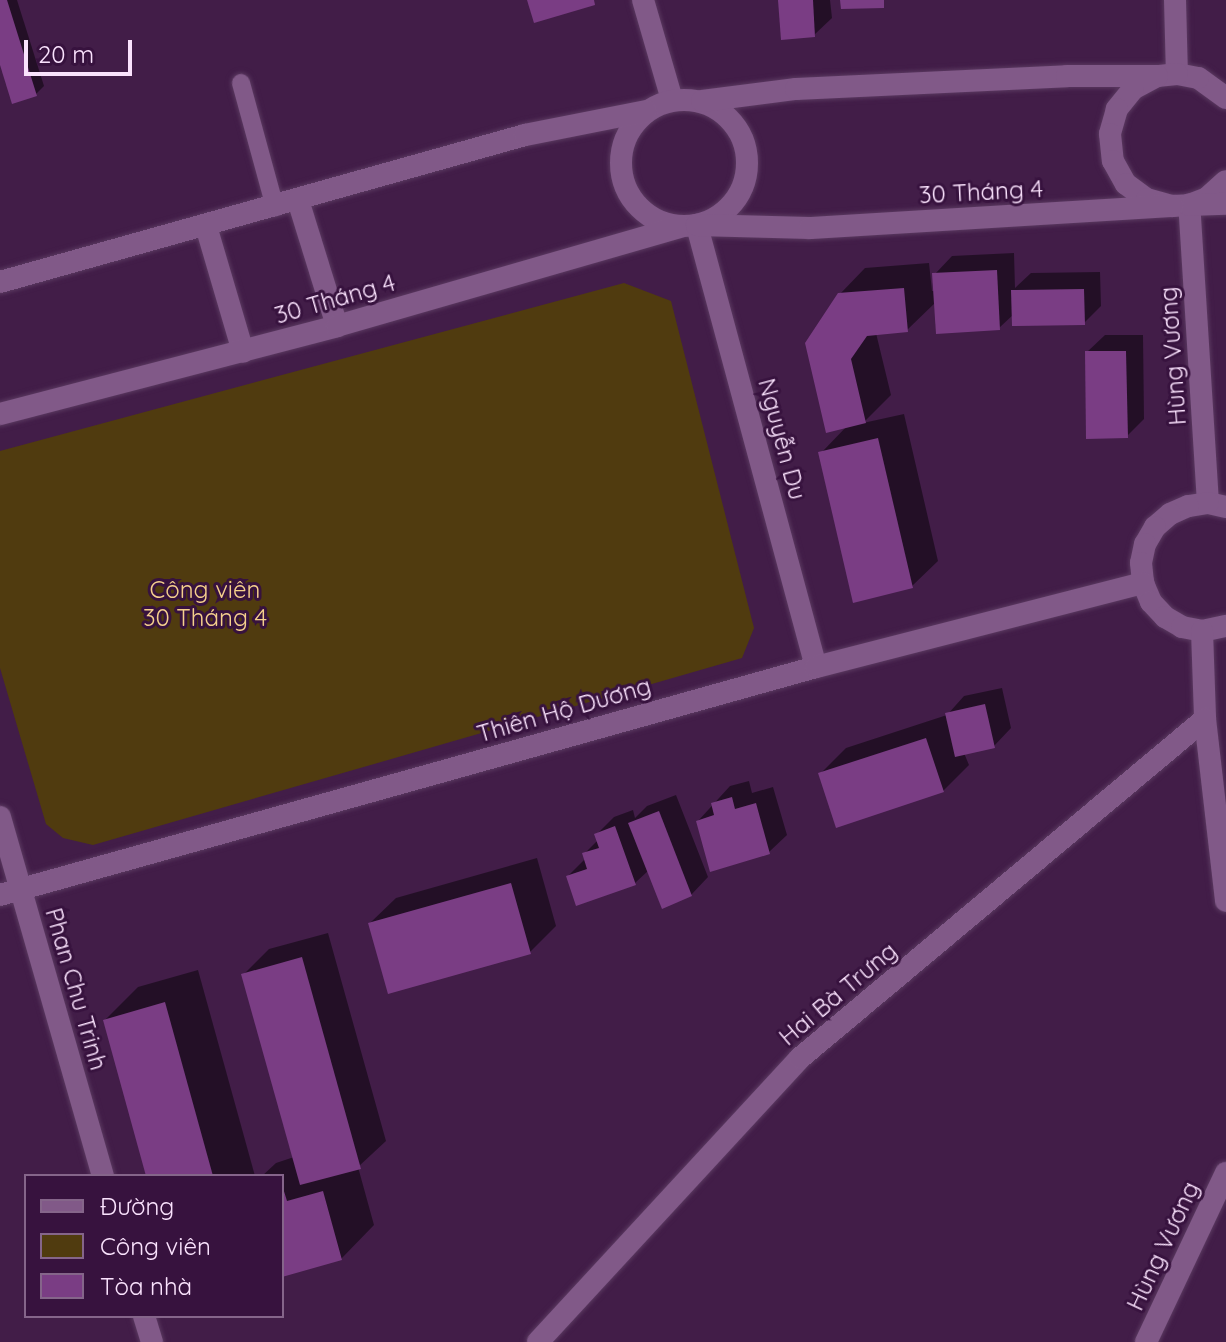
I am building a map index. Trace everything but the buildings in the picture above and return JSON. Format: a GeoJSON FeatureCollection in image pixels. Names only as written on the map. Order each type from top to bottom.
{"type":"FeatureCollection","features":[{"type":"Feature","properties":{"kind":"street"},"geometry":{"type":"LineString","coordinates":[[643,0],[672,100]]}},
{"type":"Feature","properties":{"kind":"street"},"geometry":{"type":"LineString","coordinates":[[1175,0],[1177,76]]}},
{"type":"Feature","properties":{"kind":"street"},"geometry":{"type":"LineString","coordinates":[[0,282],[525,135],[646,111],[672,100],[702,101],[796,89],[1067,76],[1226,77]]}},
{"type":"Feature","properties":{"kind":"street"},"geometry":{"type":"LineString","coordinates":[[1226,98],[1177,76],[1133,89],[1117,109],[1110,134],[1113,161],[1126,184],[1147,199],[1181,206],[1207,198],[1226,181]]}},
{"type":"Feature","properties":{"kind":"street","name":"30 Tháng 4"},"geometry":{"type":"LineString","coordinates":[[0,414],[243,352],[714,219],[731,205],[742,187],[747,166],[745,145],[736,125],[721,110],[702,101]]}},
{"type":"Feature","properties":{"kind":"street","name":"30 Tháng 4"},"geometry":{"type":"LineString","coordinates":[[646,111],[629,131],[620,155],[622,181],[635,204],[656,220],[689,226],[810,228],[1226,204]]}},
{"type":"Feature","properties":{"kind":"street"},"geometry":{"type":"LineString","coordinates":[[298,200],[337,326]]}},
{"type":"Feature","properties":{"kind":"street","name":"Hùng Vương"},"geometry":{"type":"LineString","coordinates":[[1181,206],[1217,505]]}},
{"type":"Feature","properties":{"kind":"street"},"geometry":{"type":"LineString","coordinates":[[206,226],[243,352]]}},
{"type":"Feature","properties":{"kind":"street","name":"Nguyễn Du"},"geometry":{"type":"LineString","coordinates":[[689,226],[816,667]]}},
{"type":"Feature","properties":{"kind":"street"},"geometry":{"type":"LineString","coordinates":[[1217,505],[1179,510],[1155,527],[1145,544],[1141,563],[1143,583],[1151,602],[1165,617],[1182,627],[1202,631],[1226,626]]}},
{"type":"Feature","properties":{"kind":"street","name":"Thiên Hộ Dương"},"geometry":{"type":"LineString","coordinates":[[10,892],[816,667],[1143,583]]}},
{"type":"Feature","properties":{"kind":"street"},"geometry":{"type":"LineString","coordinates":[[1202,631],[1205,719],[1226,901]]}},
{"type":"Feature","properties":{"kind":"street","name":"Hai Bà Trưng"},"geometry":{"type":"LineString","coordinates":[[538,1342],[800,1058],[1205,719]]}},
{"type":"Feature","properties":{"kind":"street","name":"Phan Chu Trinh"},"geometry":{"type":"LineString","coordinates":[[0,817],[10,892],[102,1174]]}},
{"type":"Feature","properties":{"kind":"street","name":"Hùng Vương"},"geometry":{"type":"LineString","coordinates":[[1146,1342],[1226,1173]]}},
{"type":"Feature","properties":{"kind":"street"},"geometry":{"type":"LineString","coordinates":[[145,1318],[152,1342]]}},
{"type":"Feature","properties":{"kind":"lane"},"geometry":{"type":"LineString","coordinates":[[241,83],[275,207]]}},
{"type":"Feature","properties":{"kind":"green space","name":"Công viên 30 Tháng 4"},"geometry":{"type":"Polygon","coordinates":[[[624,283],[671,301],[754,628],[742,658],[93,845],[63,838],[46,824],[0,668],[0,451],[624,283]]]}}]}
